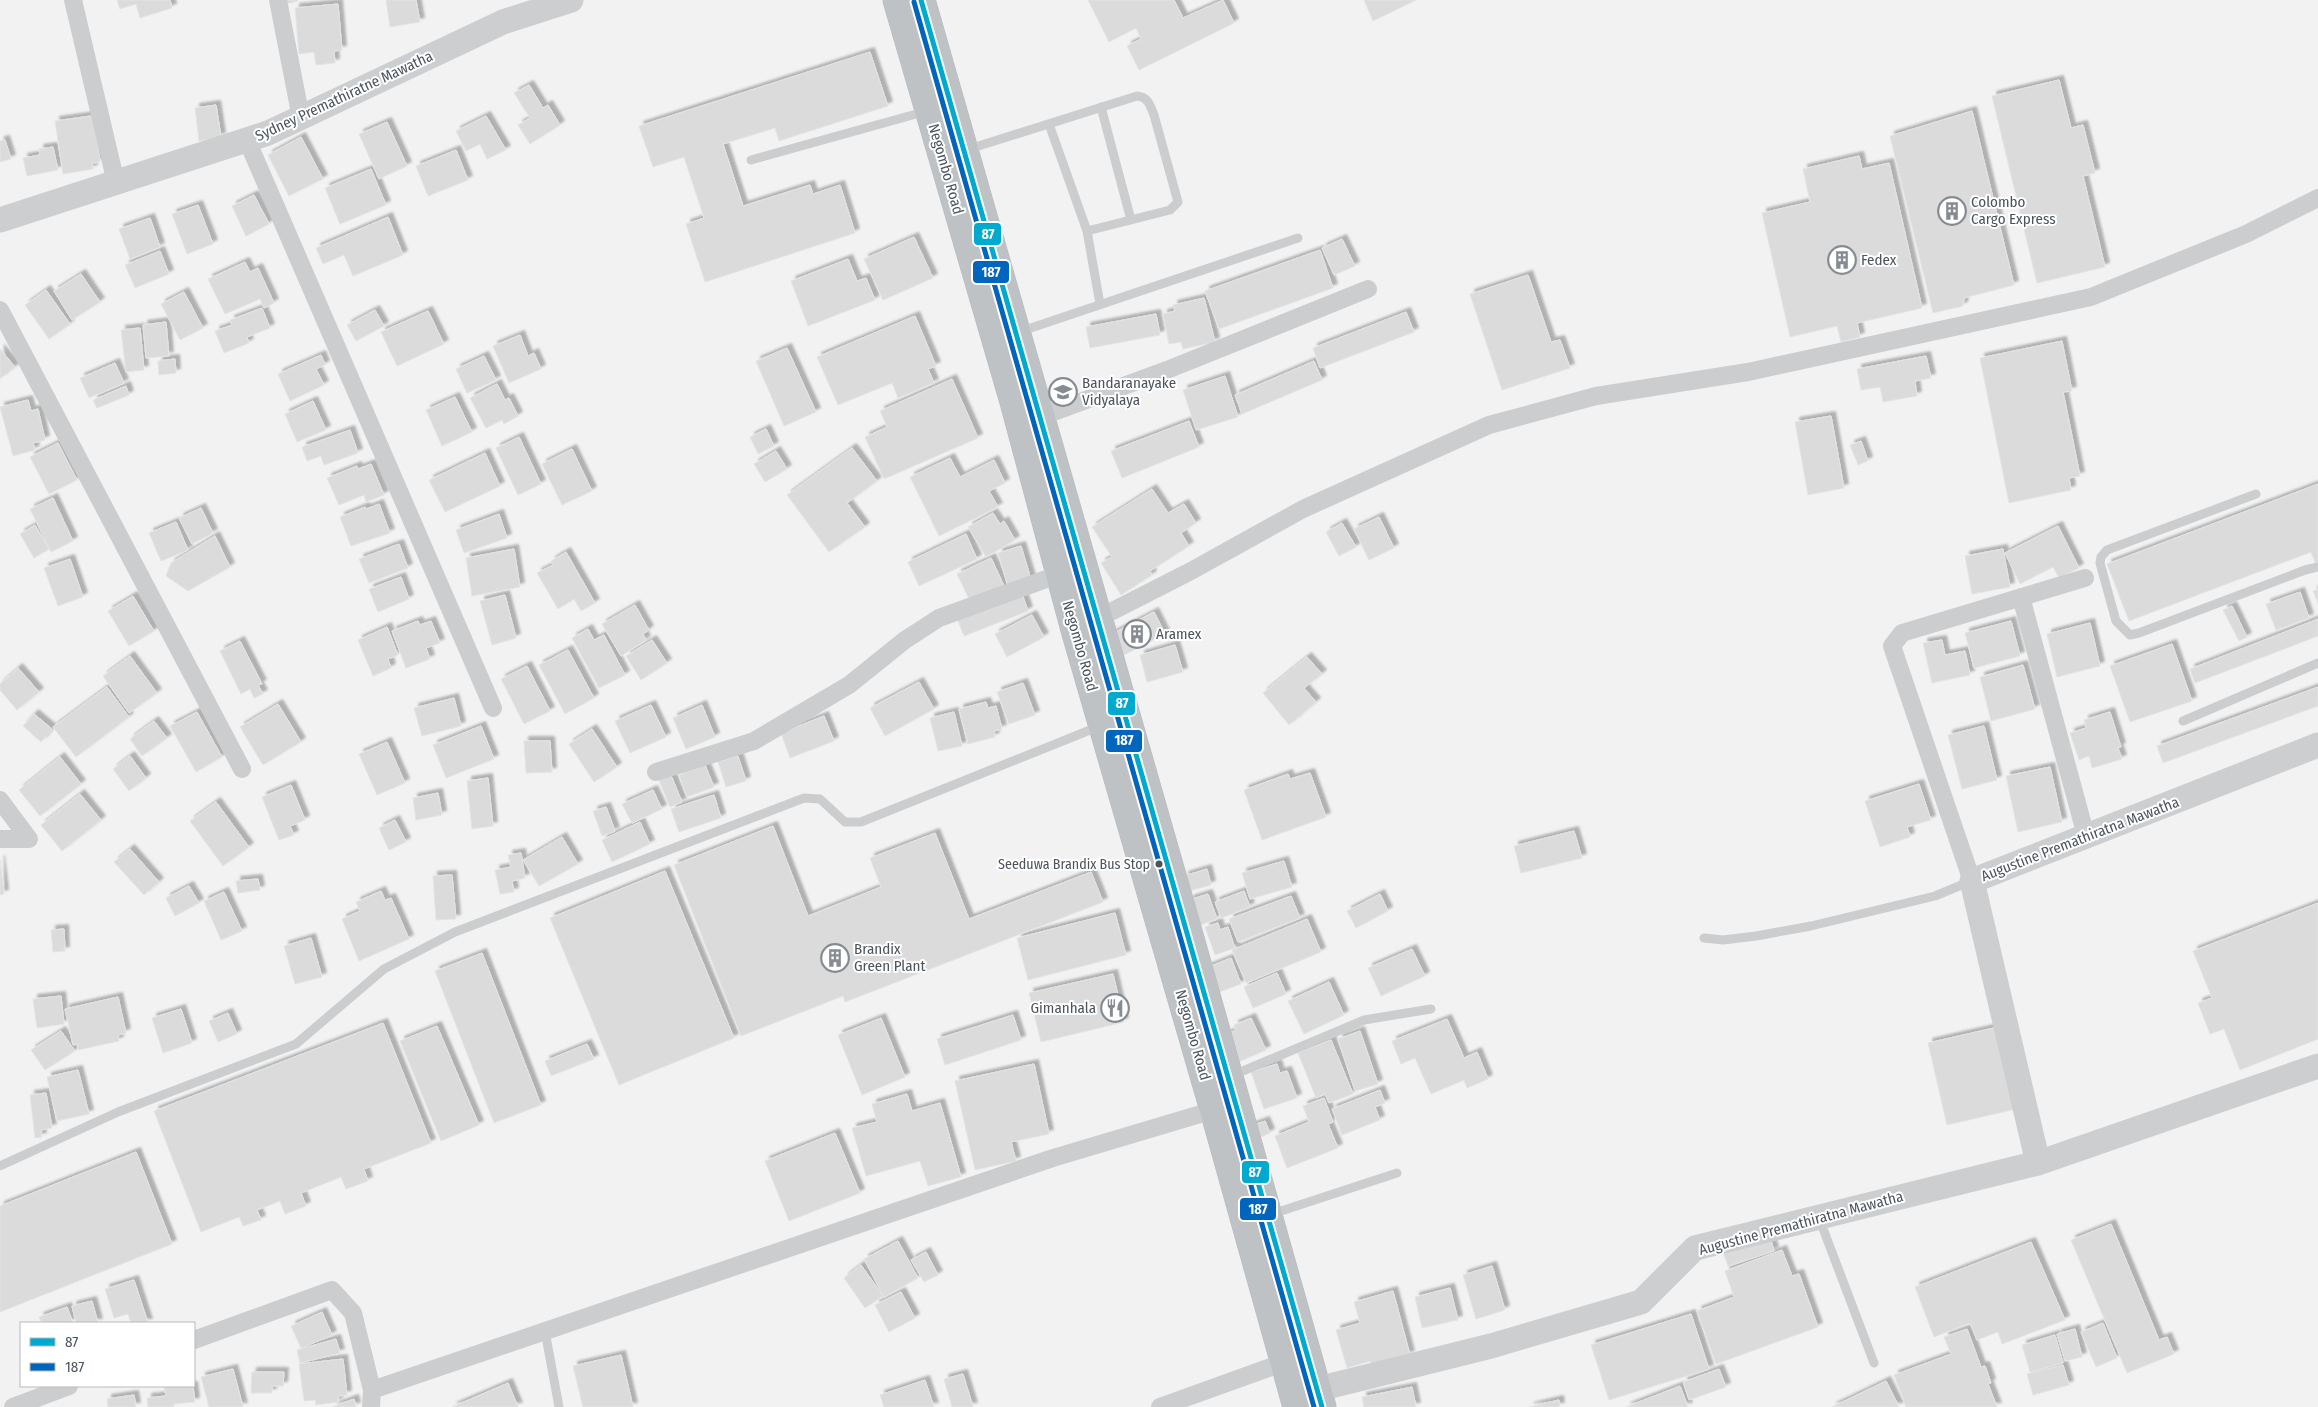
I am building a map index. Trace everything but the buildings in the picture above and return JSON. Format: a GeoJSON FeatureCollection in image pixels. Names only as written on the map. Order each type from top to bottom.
{"type":"FeatureCollection","features":[{"type":"Feature","properties":{"kind":"highway","name":"Negombo Road"},"geometry":{"type":"LineString","coordinates":[[897,0],[1014,402],[1060,574],[1087,624],[1229,1077],[1268,1215],[1307,1400]]}},
{"type":"Feature","properties":{"kind":"highway","name":"Negombo Road"},"geometry":{"type":"LineString","coordinates":[[921,0],[1040,417],[1087,624],[1103,725],[1285,1362],[1307,1400]]}},
{"type":"Feature","properties":{"kind":"main road","name":"Sydney Premathiratne Mawatha"},"geometry":{"type":"LineString","coordinates":[[0,220],[268,133],[503,22],[571,0]]}},
{"type":"Feature","properties":{"kind":"main road","name":"Augustine Premathiratna Mawatha"},"geometry":{"type":"LineString","coordinates":[[2038,1163],[1972,881],[2318,745]]}},
{"type":"Feature","properties":{"kind":"main road","name":"Augustine Premathiratna Mawatha"},"geometry":{"type":"LineString","coordinates":[[1307,1400],[1641,1302],[1695,1248],[2038,1163],[2318,1066]]}},
{"type":"Feature","properties":{"kind":"street"},"geometry":{"type":"LineString","coordinates":[[73,0],[116,183]]}},
{"type":"Feature","properties":{"kind":"street"},"geometry":{"type":"LineString","coordinates":[[278,0],[301,118]]}},
{"type":"Feature","properties":{"kind":"street"},"geometry":{"type":"LineString","coordinates":[[247,140],[493,708]]}},
{"type":"Feature","properties":{"kind":"street"},"geometry":{"type":"LineString","coordinates":[[1087,624],[1191,571],[1303,509],[1489,425],[1596,396],[1748,372],[2091,297],[2246,234],[2318,198]]}},
{"type":"Feature","properties":{"kind":"street"},"geometry":{"type":"LineString","coordinates":[[1040,417],[1167,370],[1368,289]]}},
{"type":"Feature","properties":{"kind":"street"},"geometry":{"type":"LineString","coordinates":[[0,310],[242,769]]}},
{"type":"Feature","properties":{"kind":"street"},"geometry":{"type":"LineString","coordinates":[[656,772],[754,742],[849,685],[905,640],[939,618],[1060,574]]}},
{"type":"Feature","properties":{"kind":"street"},"geometry":{"type":"LineString","coordinates":[[1972,881],[1892,646],[1902,634],[2085,578]]}},
{"type":"Feature","properties":{"kind":"street"},"geometry":{"type":"LineString","coordinates":[[2021,597],[2086,836]]}},
{"type":"Feature","properties":{"kind":"street"},"geometry":{"type":"LineString","coordinates":[[0,800],[29,839],[0,840]]}},
{"type":"Feature","properties":{"kind":"street"},"geometry":{"type":"LineString","coordinates":[[195,1340],[332,1290],[353,1313],[372,1398],[545,1331],[1053,1158],[1214,1110]]}},
{"type":"Feature","properties":{"kind":"street"},"geometry":{"type":"LineString","coordinates":[[1160,1407],[1285,1362]]}},
{"type":"Feature","properties":{"kind":"street"},"geometry":{"type":"LineString","coordinates":[[12,1407],[66,1387]]}},
{"type":"Feature","properties":{"kind":"lane"},"geometry":{"type":"LineString","coordinates":[[964,150],[1137,96],[1144,97],[1154,115],[1178,202],[1170,210],[1087,231]]}},
{"type":"Feature","properties":{"kind":"lane"},"geometry":{"type":"LineString","coordinates":[[1101,108],[1132,220]]}},
{"type":"Feature","properties":{"kind":"lane"},"geometry":{"type":"LineString","coordinates":[[752,160],[929,110]]}},
{"type":"Feature","properties":{"kind":"lane"},"geometry":{"type":"LineString","coordinates":[[1049,124],[1087,231],[1100,304]]}},
{"type":"Feature","properties":{"kind":"lane"},"geometry":{"type":"LineString","coordinates":[[1016,332],[1298,238]]}},
{"type":"Feature","properties":{"kind":"lane"},"geometry":{"type":"LineString","coordinates":[[2256,494],[2107,550],[2101,557],[2100,563],[2116,621],[2122,629],[2130,635],[2139,634],[2305,570],[2318,567]]}},
{"type":"Feature","properties":{"kind":"lane"},"geometry":{"type":"LineString","coordinates":[[2183,721],[2318,663]]}},
{"type":"Feature","properties":{"kind":"lane"},"geometry":{"type":"LineString","coordinates":[[0,1166],[118,1112],[296,1044],[384,969],[455,932],[804,798],[820,799],[845,822],[861,822],[1103,725]]}},
{"type":"Feature","properties":{"kind":"lane"},"geometry":{"type":"LineString","coordinates":[[1704,938],[1723,940],[1811,926],[1935,896],[1972,881]]}},
{"type":"Feature","properties":{"kind":"lane"},"geometry":{"type":"LineString","coordinates":[[1229,1077],[1364,1020],[1431,1009]]}},
{"type":"Feature","properties":{"kind":"lane"},"geometry":{"type":"LineString","coordinates":[[1268,1215],[1397,1173]]}},
{"type":"Feature","properties":{"kind":"lane"},"geometry":{"type":"LineString","coordinates":[[1819,1217],[1874,1363]]}},
{"type":"Feature","properties":{"kind":"lane"},"geometry":{"type":"LineString","coordinates":[[545,1331],[559,1407]]}},
{"type":"Feature","properties":{"kind":"transit line","name":"87"},"geometry":{"type":"LineString","coordinates":[[921,0],[1322,1407]]}},
{"type":"Feature","properties":{"kind":"transit line","name":"187"},"geometry":{"type":"LineString","coordinates":[[914,2],[1314,1407]]}},
{"type":"Feature","properties":{"kind":"place","name":"Colombo Cargo Express"},"geometry":{"type":"Point","coordinates":[1952,211]}},
{"type":"Feature","properties":{"kind":"place","name":"Fedex"},"geometry":{"type":"Point","coordinates":[1842,260]}},
{"type":"Feature","properties":{"kind":"place","name":"Bandaranayake Vidyalaya"},"geometry":{"type":"Point","coordinates":[1063,392]}},
{"type":"Feature","properties":{"kind":"place","name":"Aramex"},"geometry":{"type":"Point","coordinates":[1137,634]}},
{"type":"Feature","properties":{"kind":"place","name":"Seeduwa Brandix Bus Stop"},"geometry":{"type":"Point","coordinates":[1159,864]}},
{"type":"Feature","properties":{"kind":"place","name":"Brandix Green Plant"},"geometry":{"type":"Point","coordinates":[835,958]}},
{"type":"Feature","properties":{"kind":"place","name":"Gimanhala"},"geometry":{"type":"Point","coordinates":[1115,1008]}}]}
